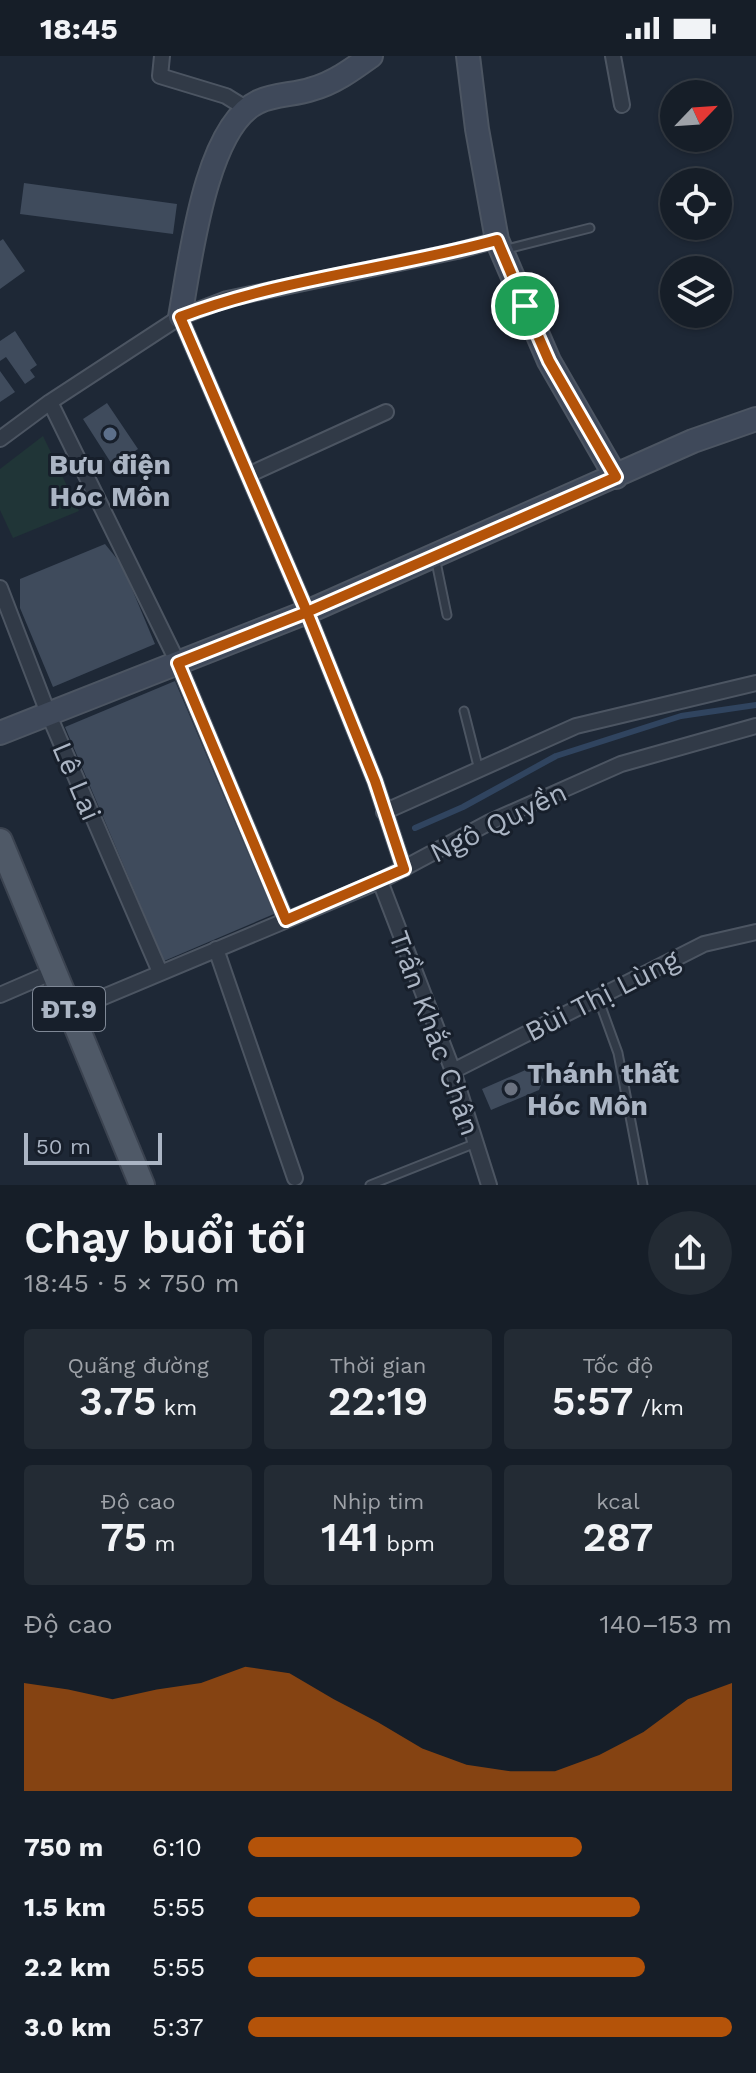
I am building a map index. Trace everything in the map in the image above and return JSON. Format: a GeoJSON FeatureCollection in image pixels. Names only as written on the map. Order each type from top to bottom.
{"type":"FeatureCollection","features":[{"type":"Feature","properties":{"kind":"main road"},"geometry":{"type":"LineString","coordinates":[[180,317],[207,181],[225,140],[247,109],[261,100],[315,89],[371,56]]}},
{"type":"Feature","properties":{"kind":"main road"},"geometry":{"type":"LineString","coordinates":[[468,56],[477,129],[499,245],[549,361],[616,477]]}},
{"type":"Feature","properties":{"kind":"main road"},"geometry":{"type":"LineString","coordinates":[[0,733],[307,612],[693,441],[756,419]]}},
{"type":"Feature","properties":{"kind":"main road","name":"ĐT.9"},"geometry":{"type":"LineString","coordinates":[[0,841],[70,1011],[135,1182]]}},
{"type":"Feature","properties":{"kind":"street"},"geometry":{"type":"LineString","coordinates":[[162,56],[160,76],[226,96],[247,109]]}},
{"type":"Feature","properties":{"kind":"street"},"geometry":{"type":"LineString","coordinates":[[613,56],[622,105]]}},
{"type":"Feature","properties":{"kind":"street"},"geometry":{"type":"LineString","coordinates":[[0,439],[50,402],[180,317],[227,299],[499,245]]}},
{"type":"Feature","properties":{"kind":"street"},"geometry":{"type":"LineString","coordinates":[[180,317],[307,612],[375,781],[404,869]]}},
{"type":"Feature","properties":{"kind":"street"},"geometry":{"type":"LineString","coordinates":[[50,402],[178,663],[286,920]]}},
{"type":"Feature","properties":{"kind":"street"},"geometry":{"type":"LineString","coordinates":[[248,475],[386,412]]}},
{"type":"Feature","properties":{"kind":"street","name":"Lê Lai"},"geometry":{"type":"LineString","coordinates":[[0,588],[48,713],[160,972]]}},
{"type":"Feature","properties":{"kind":"street","name":"Ngô Quyền"},"geometry":{"type":"LineString","coordinates":[[384,812],[576,726],[756,683]]}},
{"type":"Feature","properties":{"kind":"street","name":"Ngô Quyền"},"geometry":{"type":"LineString","coordinates":[[70,1011],[380,881],[490,822],[621,764],[756,726]]}},
{"type":"Feature","properties":{"kind":"street","name":"Trần Khắc Chân"},"geometry":{"type":"LineString","coordinates":[[380,881],[453,1071],[489,1185]]}},
{"type":"Feature","properties":{"kind":"street","name":"Bùi Thị Lùng"},"geometry":{"type":"LineString","coordinates":[[453,1071],[704,944],[756,932]]}},
{"type":"Feature","properties":{"kind":"street"},"geometry":{"type":"LineString","coordinates":[[216,949],[295,1178]]}},
{"type":"Feature","properties":{"kind":"street"},"geometry":{"type":"LineString","coordinates":[[0,995],[53,972]]}},
{"type":"Feature","properties":{"kind":"lane"},"geometry":{"type":"LineString","coordinates":[[499,245],[590,228]]}},
{"type":"Feature","properties":{"kind":"lane"},"geometry":{"type":"LineString","coordinates":[[434,555],[447,615]]}},
{"type":"Feature","properties":{"kind":"lane"},"geometry":{"type":"LineString","coordinates":[[464,711],[479,770]]}},
{"type":"Feature","properties":{"kind":"lane"},"geometry":{"type":"LineString","coordinates":[[598,998],[618,1053],[643,1185]]}},
{"type":"Feature","properties":{"kind":"lane"},"geometry":{"type":"LineString","coordinates":[[370,1185],[476,1143]]}},
{"type":"Feature","properties":{"kind":"green space"},"geometry":{"type":"Polygon","coordinates":[[[43,436],[79,511],[13,538],[0,510],[0,469],[43,436]]]}},
{"type":"Feature","properties":{"kind":"building"},"geometry":{"type":"Polygon","coordinates":[[[24,183],[177,204],[173,234],[20,214],[24,183]]]}},
{"type":"Feature","properties":{"kind":"building"},"geometry":{"type":"Polygon","coordinates":[[[3,239],[25,271],[0,289],[0,241],[3,239]]]}},
{"type":"Feature","properties":{"kind":"building"},"geometry":{"type":"Polygon","coordinates":[[[15,331],[37,365],[30,370],[35,377],[25,384],[6,357],[0,361],[0,341],[15,331]]]}},
{"type":"Feature","properties":{"kind":"building"},"geometry":{"type":"Polygon","coordinates":[[[0,371],[15,392],[0,402],[0,371]]]}},
{"type":"Feature","properties":{"kind":"building","name":"Bưu điện Hóc Môn"},"geometry":{"type":"Polygon","coordinates":[[[107,403],[138,449],[113,466],[83,419],[107,403]]]}},
{"type":"Feature","properties":{"kind":"building"},"geometry":{"type":"Polygon","coordinates":[[[105,544],[122,565],[155,644],[53,687],[20,608],[20,579],[105,544]]]}},
{"type":"Feature","properties":{"kind":"building"},"geometry":{"type":"Polygon","coordinates":[[[175,681],[274,914],[164,961],[65,727],[175,681]]]}},
{"type":"Feature","properties":{"kind":"building","name":"Thánh thất Hóc Môn"},"geometry":{"type":"Polygon","coordinates":[[[530,1068],[539,1071],[543,1080],[539,1090],[491,1110],[482,1089],[530,1068]]]}},
{"type":"Feature","properties":{"kind":"waterway"},"geometry":{"type":"LineString","coordinates":[[415,828],[463,807],[556,756],[681,716],[756,705]]}},
{"type":"Feature","properties":{"kind":"place","name":"Bưu điện Hóc Môn"},"geometry":{"type":"Point","coordinates":[110,434]}},
{"type":"Feature","properties":{"kind":"place","name":"Thánh thất Hóc Môn"},"geometry":{"type":"Point","coordinates":[511,1089]}},
{"type":"Feature","properties":{"kind":"route"},"geometry":{"type":"LineString","coordinates":[[525,306],[497,240],[227,299],[180,317],[307,612],[375,781],[404,869],[286,920],[178,663],[307,612],[616,477],[549,361],[525,306]]}}]}
